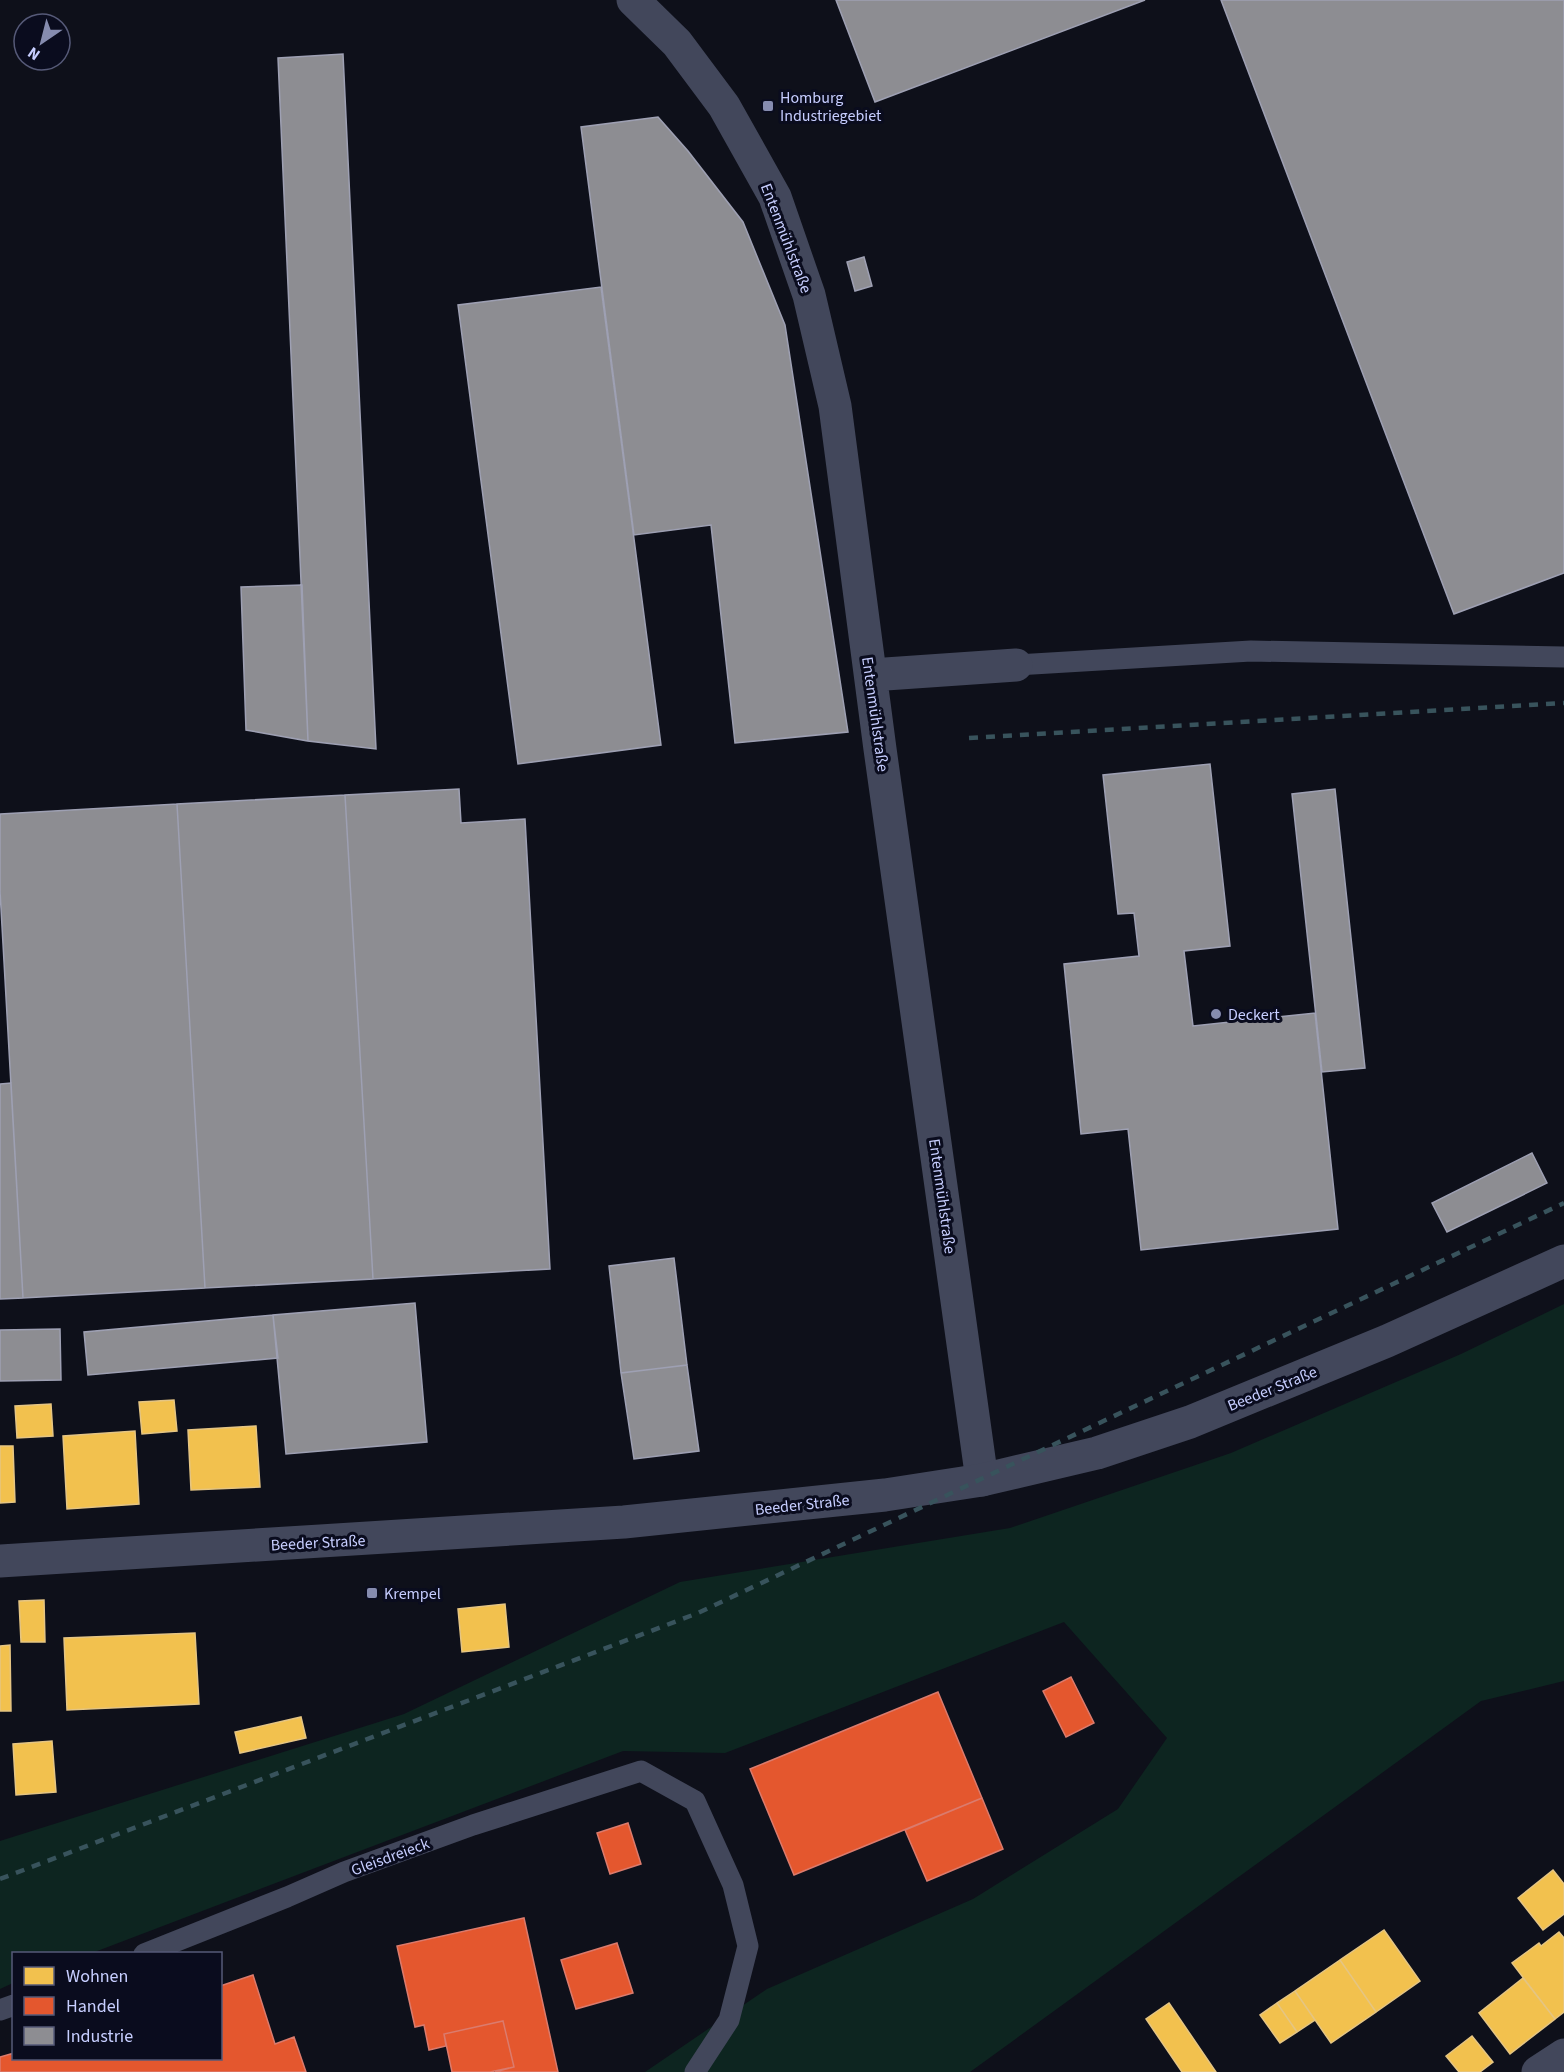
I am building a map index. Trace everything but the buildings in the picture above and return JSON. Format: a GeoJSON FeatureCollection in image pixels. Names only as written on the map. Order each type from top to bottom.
{"type":"FeatureCollection","features":[{"type":"Feature","properties":{"kind":"street","name":"Entenmühlstraße"},"geometry":{"type":"LineString","coordinates":[[633,0],[676,44],[724,106],[775,197],[809,294],[835,406],[982,1480]]}},
{"type":"Feature","properties":{"kind":"street"},"geometry":{"type":"LineString","coordinates":[[871,675],[1016,665]]}},
{"type":"Feature","properties":{"kind":"street","name":"Beeder Straße"},"geometry":{"type":"LineString","coordinates":[[0,1561],[624,1522],[885,1495],[982,1480],[1097,1453],[1190,1422],[1387,1341],[1564,1261]]}},
{"type":"Feature","properties":{"kind":"street"},"geometry":{"type":"LineString","coordinates":[[1538,2072],[1564,2055]]}},
{"type":"Feature","properties":{"kind":"lane"},"geometry":{"type":"LineString","coordinates":[[1016,665],[1251,651],[1564,657]]}},
{"type":"Feature","properties":{"kind":"lane","name":"Gleisdreieck"},"geometry":{"type":"LineString","coordinates":[[147,1952],[344,1872],[473,1825],[641,1771],[695,1801],[734,1885],[748,1946],[729,2020],[695,2072]]}},
{"type":"Feature","properties":{"kind":"green space"},"geometry":{"type":"Polygon","coordinates":[[[1564,1304],[1564,1681],[1481,1701],[970,2072],[645,2072],[767,1989],[973,1899],[1118,1809],[1167,1738],[1064,1622],[725,1753],[623,1751],[95,1952],[12,1952],[12,1983],[0,1989],[0,1841],[404,1714],[680,1582],[1010,1528],[1231,1453],[1461,1354],[1564,1304]]]}},
{"type":"Feature","properties":{"kind":"railway"},"geometry":{"type":"LineString","coordinates":[[969,738],[1564,703]]}},
{"type":"Feature","properties":{"kind":"railway"},"geometry":{"type":"LineString","coordinates":[[0,1879],[698,1613],[1564,1203]]}},
{"type":"Feature","properties":{"kind":"place","name":"Homburg Industriegebiet"},"geometry":{"type":"Point","coordinates":[768,106]}},
{"type":"Feature","properties":{"kind":"place","name":"Deckert"},"geometry":{"type":"Point","coordinates":[1216,1014]}},
{"type":"Feature","properties":{"kind":"place","name":"Krempel"},"geometry":{"type":"Point","coordinates":[372,1593]}}]}
